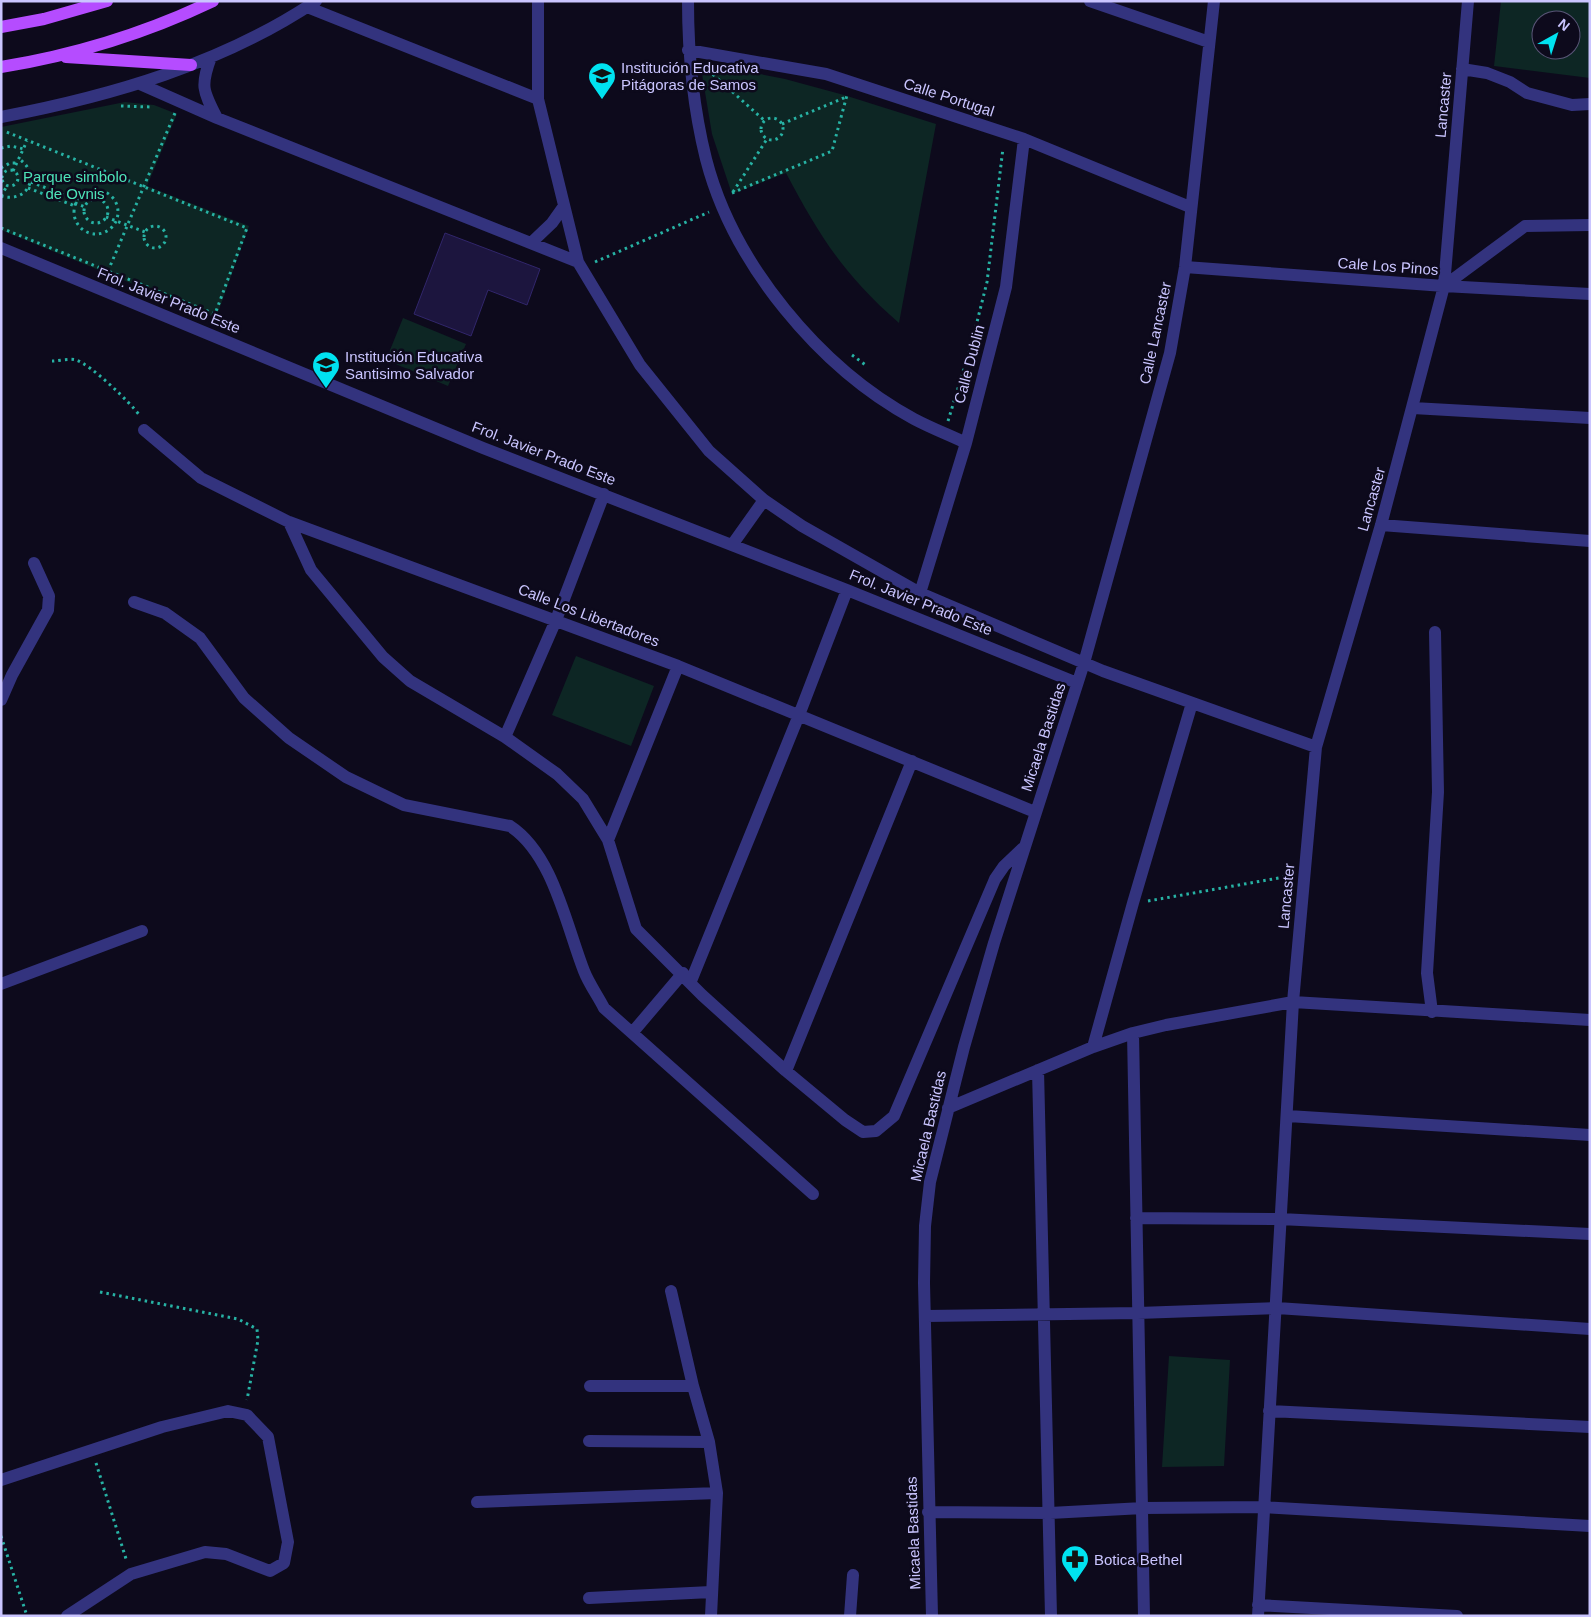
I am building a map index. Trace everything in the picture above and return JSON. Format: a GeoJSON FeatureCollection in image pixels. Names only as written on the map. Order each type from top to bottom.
{"type":"FeatureCollection","features":[{"type":"Feature","properties":{"kind":"main road"},"geometry":{"type":"LineString","coordinates":[[1,27],[52,17],[107,1]]}},
{"type":"Feature","properties":{"kind":"main road"},"geometry":{"type":"LineString","coordinates":[[1,67],[56,56],[128,36],[213,1]]}},
{"type":"Feature","properties":{"kind":"main road"},"geometry":{"type":"LineString","coordinates":[[56,56],[191,65]]}},
{"type":"Feature","properties":{"kind":"street"},"geometry":{"type":"LineString","coordinates":[[538,1],[538,99],[579,265],[640,365],[709,451],[764,500],[802,526],[920,593],[1084,663],[1192,704],[1316,747]]}},
{"type":"Feature","properties":{"kind":"street"},"geometry":{"type":"LineString","coordinates":[[688,1],[688,50],[695,105],[706,160],[720,202],[758,272],[784,309],[823,351],[865,386],[914,419],[966,444]]}},
{"type":"Feature","properties":{"kind":"street"},"geometry":{"type":"LineString","coordinates":[[1090,1],[1209,42]]}},
{"type":"Feature","properties":{"kind":"street","name":"Calle Lancaster"},"geometry":{"type":"LineString","coordinates":[[1084,663],[1170,353],[1184,267],[1214,1]]}},
{"type":"Feature","properties":{"kind":"street","name":"Lancaster"},"geometry":{"type":"LineString","coordinates":[[1258,1611],[1269,1411],[1277,1308],[1280,1218],[1288,1116],[1293,1002],[1316,747],[1413,408],[1444,286],[1468,1]]}},
{"type":"Feature","properties":{"kind":"street"},"geometry":{"type":"LineString","coordinates":[[1,117],[63,105],[140,84],[211,57],[312,4],[538,99]]}},
{"type":"Feature","properties":{"kind":"street","name":"Calle Portugal"},"geometry":{"type":"LineString","coordinates":[[688,50],[826,74],[1024,139],[1190,207]]}},
{"type":"Feature","properties":{"kind":"street"},"geometry":{"type":"LineString","coordinates":[[211,57],[204,76],[205,94],[217,118]]}},
{"type":"Feature","properties":{"kind":"street"},"geometry":{"type":"LineString","coordinates":[[1462,70],[1487,73],[1510,82],[1527,93],[1554,101],[1572,105],[1590,104]]}},
{"type":"Feature","properties":{"kind":"street"},"geometry":{"type":"LineString","coordinates":[[140,84],[217,118],[531,243],[579,265]]}},
{"type":"Feature","properties":{"kind":"street","name":"Calle Dublin"},"geometry":{"type":"LineString","coordinates":[[920,593],[966,444],[1006,287],[1024,139]]}},
{"type":"Feature","properties":{"kind":"street"},"geometry":{"type":"LineString","coordinates":[[531,243],[552,223],[564,206]]}},
{"type":"Feature","properties":{"kind":"street"},"geometry":{"type":"LineString","coordinates":[[1444,286],[1525,226],[1590,225]]}},
{"type":"Feature","properties":{"kind":"street","name":"Frol. Javier Prado Este"},"geometry":{"type":"LineString","coordinates":[[1,248],[483,448],[604,494],[1077,683]]}},
{"type":"Feature","properties":{"kind":"street","name":"Cale Los Pinos"},"geometry":{"type":"LineString","coordinates":[[1184,267],[1444,286],[1590,294]]}},
{"type":"Feature","properties":{"kind":"street"},"geometry":{"type":"LineString","coordinates":[[1413,408],[1590,418]]}},
{"type":"Feature","properties":{"kind":"street","name":"Calle Los Libertadores"},"geometry":{"type":"LineString","coordinates":[[144,430],[201,478],[289,522],[678,666],[1035,812]]}},
{"type":"Feature","properties":{"kind":"street"},"geometry":{"type":"LineString","coordinates":[[505,737],[556,620],[604,494]]}},
{"type":"Feature","properties":{"kind":"street"},"geometry":{"type":"LineString","coordinates":[[732,545],[764,500]]}},
{"type":"Feature","properties":{"kind":"street"},"geometry":{"type":"LineString","coordinates":[[289,522],[311,570],[383,657],[410,681],[505,737],[557,774],[583,799],[608,840],[636,929],[687,977],[702,995],[786,1071],[845,1120],[863,1132],[876,1131],[894,1116],[995,879],[1004,866],[1023,848]]}},
{"type":"Feature","properties":{"kind":"street"},"geometry":{"type":"LineString","coordinates":[[1380,525],[1590,541]]}},
{"type":"Feature","properties":{"kind":"street"},"geometry":{"type":"LineString","coordinates":[[1,700],[12,675],[48,610],[50,596],[34,563]]}},
{"type":"Feature","properties":{"kind":"street"},"geometry":{"type":"LineString","coordinates":[[632,1033],[687,977],[799,715],[846,590]]}},
{"type":"Feature","properties":{"kind":"street"},"geometry":{"type":"LineString","coordinates":[[134,602],[165,613],[200,638],[244,698],[289,738],[346,777],[404,805],[510,826],[522,834],[533,844],[562,906],[584,972],[604,1008],[813,1194]]}},
{"type":"Feature","properties":{"kind":"street"},"geometry":{"type":"LineString","coordinates":[[1432,1012],[1427,973],[1438,792],[1435,632]]}},
{"type":"Feature","properties":{"kind":"street","name":"Micaela Bastidas"},"geometry":{"type":"LineString","coordinates":[[932,1616],[928,1512],[925,1246],[927,1205],[935,1160],[948,1108],[991,952],[1084,663]]}},
{"type":"Feature","properties":{"kind":"street"},"geometry":{"type":"LineString","coordinates":[[608,840],[678,666]]}},
{"type":"Feature","properties":{"kind":"street"},"geometry":{"type":"LineString","coordinates":[[1093,1047],[1132,903],[1192,704]]}},
{"type":"Feature","properties":{"kind":"street"},"geometry":{"type":"LineString","coordinates":[[786,1071],[912,761]]}},
{"type":"Feature","properties":{"kind":"street"},"geometry":{"type":"LineString","coordinates":[[1,984],[142,931]]}},
{"type":"Feature","properties":{"kind":"street"},"geometry":{"type":"LineString","coordinates":[[948,1108],[1093,1047],[1133,1033],[1166,1025],[1293,1002],[1432,1012],[1590,1020]]}},
{"type":"Feature","properties":{"kind":"street"},"geometry":{"type":"LineString","coordinates":[[1133,1033],[1144,1616]]}},
{"type":"Feature","properties":{"kind":"street"},"geometry":{"type":"LineString","coordinates":[[1038,1070],[1042,1315],[1050,1513],[1051,1616]]}},
{"type":"Feature","properties":{"kind":"street"},"geometry":{"type":"LineString","coordinates":[[1288,1116],[1590,1135]]}},
{"type":"Feature","properties":{"kind":"street"},"geometry":{"type":"LineString","coordinates":[[1136,1218],[1280,1218],[1590,1234]]}},
{"type":"Feature","properties":{"kind":"street"},"geometry":{"type":"LineString","coordinates":[[671,1291],[693,1386],[709,1442],[717,1493],[711,1616]]}},
{"type":"Feature","properties":{"kind":"street"},"geometry":{"type":"LineString","coordinates":[[926,1316],[1138,1313],[1277,1308],[1590,1329]]}},
{"type":"Feature","properties":{"kind":"street"},"geometry":{"type":"LineString","coordinates":[[590,1386],[693,1386]]}},
{"type":"Feature","properties":{"kind":"street"},"geometry":{"type":"LineString","coordinates":[[1,1480],[92,1448],[162,1427],[228,1411],[247,1416],[268,1437],[288,1542],[284,1563],[270,1570],[226,1554],[204,1552],[131,1574],[67,1616]]}},
{"type":"Feature","properties":{"kind":"street"},"geometry":{"type":"LineString","coordinates":[[1269,1411],[1590,1427]]}},
{"type":"Feature","properties":{"kind":"street"},"geometry":{"type":"LineString","coordinates":[[590,1441],[709,1442]]}},
{"type":"Feature","properties":{"kind":"street"},"geometry":{"type":"LineString","coordinates":[[477,1502],[717,1493]]}},
{"type":"Feature","properties":{"kind":"street"},"geometry":{"type":"LineString","coordinates":[[928,1512],[1050,1513],[1143,1508],[1263,1507],[1590,1526]]}},
{"type":"Feature","properties":{"kind":"street"},"geometry":{"type":"LineString","coordinates":[[850,1616],[853,1575]]}},
{"type":"Feature","properties":{"kind":"street"},"geometry":{"type":"LineString","coordinates":[[589,1598],[711,1592]]}},
{"type":"Feature","properties":{"kind":"street"},"geometry":{"type":"LineString","coordinates":[[1258,1611],[1457,1616]]}},
{"type":"Feature","properties":{"kind":"path"},"geometry":{"type":"LineString","coordinates":[[708,66],[705,67],[765,121]]}},
{"type":"Feature","properties":{"kind":"path"},"geometry":{"type":"LineString","coordinates":[[579,265],[720,202],[733,193],[832,151],[850,82]]}},
{"type":"Feature","properties":{"kind":"path"},"geometry":{"type":"LineString","coordinates":[[840,94],[856,99]]}},
{"type":"Feature","properties":{"kind":"path"},"geometry":{"type":"LineString","coordinates":[[782,124],[847,96]]}},
{"type":"Feature","properties":{"kind":"path"},"geometry":{"type":"LineString","coordinates":[[100,290],[142,186],[180,101]]}},
{"type":"Feature","properties":{"kind":"path"},"geometry":{"type":"LineString","coordinates":[[772,118],[782,124],[781,135],[772,140],[761,129],[765,121],[772,118]]}},
{"type":"Feature","properties":{"kind":"path"},"geometry":{"type":"LineString","coordinates":[[1,130],[247,228],[215,314],[1,228]]}},
{"type":"Feature","properties":{"kind":"path"},"geometry":{"type":"LineString","coordinates":[[944,433],[971,346],[986,282],[1005,133]]}},
{"type":"Feature","properties":{"kind":"path"},"geometry":{"type":"LineString","coordinates":[[733,193],[768,138]]}},
{"type":"Feature","properties":{"kind":"path"},"geometry":{"type":"LineString","coordinates":[[13,171],[27,141]]}},
{"type":"Feature","properties":{"kind":"path"},"geometry":{"type":"LineString","coordinates":[[994,144],[1003,147]]}},
{"type":"Feature","properties":{"kind":"path"},"geometry":{"type":"LineString","coordinates":[[1,148],[11,146],[24,149]]}},
{"type":"Feature","properties":{"kind":"path"},"geometry":{"type":"LineString","coordinates":[[2,174],[6,186],[1,196],[13,198],[19,196],[28,188],[31,182],[29,168],[19,159]]}},
{"type":"Feature","properties":{"kind":"path"},"geometry":{"type":"LineString","coordinates":[[2,174],[10,163],[17,163]]}},
{"type":"Feature","properties":{"kind":"path"},"geometry":{"type":"LineString","coordinates":[[2,174],[7,171],[13,171],[18,176],[16,185],[6,186]]}},
{"type":"Feature","properties":{"kind":"path"},"geometry":{"type":"LineString","coordinates":[[31,182],[85,207]]}},
{"type":"Feature","properties":{"kind":"path"},"geometry":{"type":"LineString","coordinates":[[28,188],[76,203]]}},
{"type":"Feature","properties":{"kind":"path"},"geometry":{"type":"LineString","coordinates":[[90,191],[106,193],[116,205],[116,221],[104,232],[88,232],[76,222],[76,203],[90,191]]}},
{"type":"Feature","properties":{"kind":"path"},"geometry":{"type":"LineString","coordinates":[[733,193],[737,202]]}},
{"type":"Feature","properties":{"kind":"path"},"geometry":{"type":"LineString","coordinates":[[92,199],[102,200],[108,208],[106,217],[97,223],[91,222],[84,213],[85,207],[92,199]]}},
{"type":"Feature","properties":{"kind":"path"},"geometry":{"type":"LineString","coordinates":[[106,217],[145,232]]}},
{"type":"Feature","properties":{"kind":"path"},"geometry":{"type":"LineString","coordinates":[[152,226],[160,227],[164,231],[165,240],[158,247],[153,248],[145,241],[145,232],[152,226]]}},
{"type":"Feature","properties":{"kind":"path"},"geometry":{"type":"LineString","coordinates":[[848,351],[874,372]]}},
{"type":"Feature","properties":{"kind":"path"},"geometry":{"type":"LineString","coordinates":[[52,361],[76,360],[99,376],[133,407],[140,417],[144,430]]}},
{"type":"Feature","properties":{"kind":"path"},"geometry":{"type":"LineString","coordinates":[[944,418],[949,418]]}},
{"type":"Feature","properties":{"kind":"path"},"geometry":{"type":"LineString","coordinates":[[1132,903],[1305,874]]}},
{"type":"Feature","properties":{"kind":"path"},"geometry":{"type":"LineString","coordinates":[[100,1292],[238,1319],[257,1329],[258,1340],[247,1390],[247,1416]]}},
{"type":"Feature","properties":{"kind":"path"},"geometry":{"type":"LineString","coordinates":[[92,1448],[131,1574]]}},
{"type":"Feature","properties":{"kind":"path"},"geometry":{"type":"LineString","coordinates":[[1,1536],[28,1616]]}},
{"type":"Feature","properties":{"kind":"green space"},"geometry":{"type":"Polygon","coordinates":[[[1501,1],[1590,1],[1590,78],[1494,66],[1501,1]]]}},
{"type":"Feature","properties":{"kind":"green space"},"geometry":{"type":"Polygon","coordinates":[[[700,62],[785,79],[844,95],[936,124],[899,323],[863,288],[835,254],[810,217],[786,173],[732,194],[712,134],[700,62]]]}},
{"type":"Feature","properties":{"kind":"green space","name":"Parque simbolo de Ovnis"},"geometry":{"type":"Polygon","coordinates":[[[125,102],[154,105],[177,114],[147,186],[249,226],[216,318],[1,230],[1,127],[125,102]]]}},
{"type":"Feature","properties":{"kind":"green space"},"geometry":{"type":"Polygon","coordinates":[[[403,318],[466,344],[448,386],[386,360],[403,318]]]}},
{"type":"Feature","properties":{"kind":"green space"},"geometry":{"type":"Polygon","coordinates":[[[576,656],[654,686],[631,746],[552,715],[576,656]]]}},
{"type":"Feature","properties":{"kind":"green space"},"geometry":{"type":"Polygon","coordinates":[[[1169,1356],[1230,1360],[1224,1466],[1162,1467],[1169,1356]]]}},
{"type":"Feature","properties":{"kind":"building"},"geometry":{"type":"Polygon","coordinates":[[[445,233],[540,269],[527,305],[488,290],[471,336],[414,314],[445,233]]]}},
{"type":"Feature","properties":{"kind":"place","name":"Institución Educativa Pitágoras de Samos"},"geometry":{"type":"Point","coordinates":[602,100]}},
{"type":"Feature","properties":{"kind":"place","name":"Institución Educativa Santisimo Salvador"},"geometry":{"type":"Point","coordinates":[326,389]}},
{"type":"Feature","properties":{"kind":"place","name":"Botica Bethel"},"geometry":{"type":"Point","coordinates":[1075,1583]}}]}
